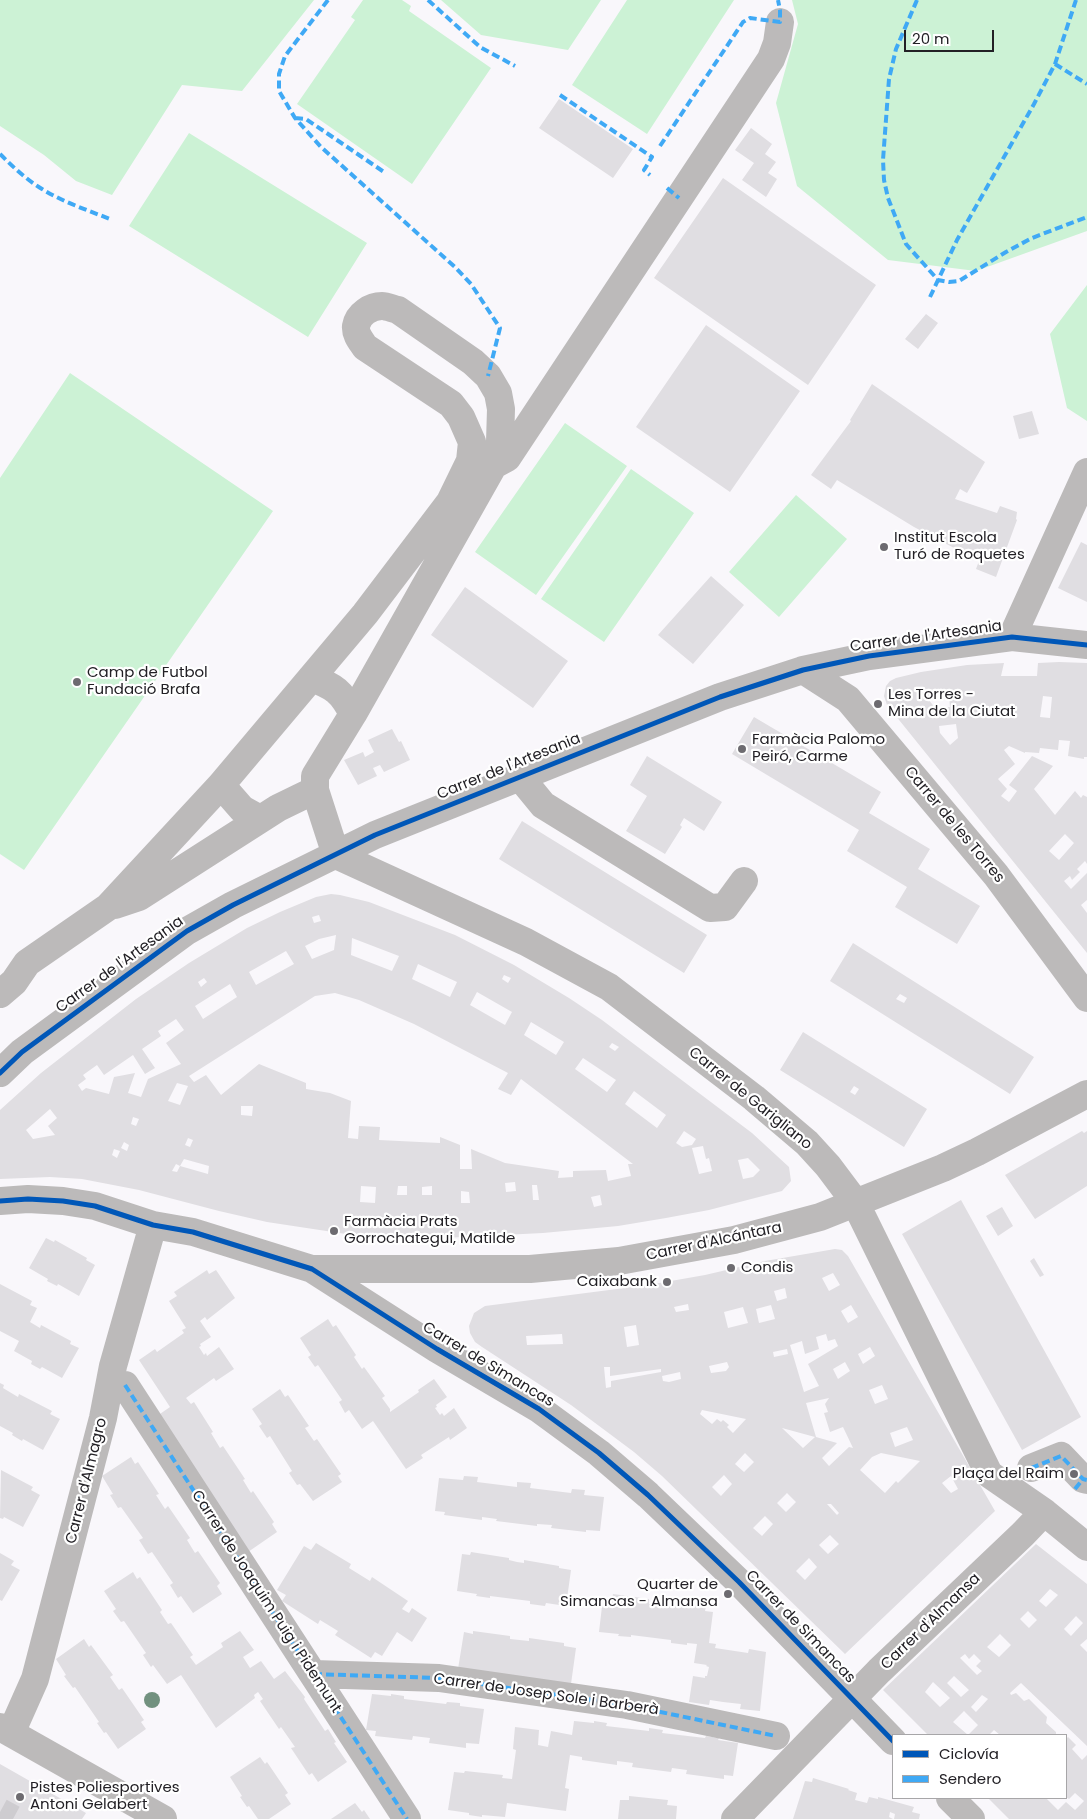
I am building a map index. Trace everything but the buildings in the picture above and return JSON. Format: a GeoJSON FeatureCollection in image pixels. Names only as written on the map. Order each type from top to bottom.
{"type":"FeatureCollection","features":[{"type":"Feature","properties":{"kind":"street"},"geometry":{"type":"LineString","coordinates":[[493,466],[506,458],[511,451],[771,59],[777,42],[780,22]]}},
{"type":"Feature","properties":{"kind":"street"},"geometry":{"type":"LineString","coordinates":[[0,994],[14,982],[27,963],[108,907],[221,785],[365,614],[450,502],[470,461],[472,442],[461,417],[450,404],[365,347],[358,338],[356,327],[360,316],[372,308],[384,306],[398,310],[473,362],[488,376],[498,393],[501,409],[500,442],[493,466],[353,714],[315,776],[315,790],[336,855]]}},
{"type":"Feature","properties":{"kind":"street"},"geometry":{"type":"LineString","coordinates":[[1012,637],[1087,472]]}},
{"type":"Feature","properties":{"kind":"street","name":"Carrer de l'Artesania"},"geometry":{"type":"LineString","coordinates":[[0,1073],[22,1052],[187,931],[249,896],[336,855],[375,834],[720,697],[803,670],[869,656],[1012,637],[1087,645]]}},
{"type":"Feature","properties":{"kind":"street","name":"Carrer de les Torres"},"geometry":{"type":"LineString","coordinates":[[803,670],[848,699],[996,875],[1087,998]]}},
{"type":"Feature","properties":{"kind":"street"},"geometry":{"type":"LineString","coordinates":[[311,678],[334,687],[345,699],[353,714]]}},
{"type":"Feature","properties":{"kind":"street"},"geometry":{"type":"LineString","coordinates":[[520,777],[543,805],[710,908],[725,907],[744,881]]}},
{"type":"Feature","properties":{"kind":"street"},"geometry":{"type":"LineString","coordinates":[[221,785],[242,809],[260,819]]}},
{"type":"Feature","properties":{"kind":"street"},"geometry":{"type":"LineString","coordinates":[[108,907],[139,897],[278,808],[315,790]]}},
{"type":"Feature","properties":{"kind":"street","name":"Carrer de Garigliano"},"geometry":{"type":"LineString","coordinates":[[336,855],[526,942],[609,987],[754,1098],[807,1143],[828,1166],[855,1202],[989,1474],[1044,1512],[1087,1547]]}},
{"type":"Feature","properties":{"kind":"street"},"geometry":{"type":"LineString","coordinates":[[0,969],[27,963]]}},
{"type":"Feature","properties":{"kind":"street","name":"Carrer d'Alcántara"},"geometry":{"type":"LineString","coordinates":[[312,1269],[530,1269],[619,1261],[734,1240],[820,1217],[951,1164],[1087,1094]]}},
{"type":"Feature","properties":{"kind":"street","name":"Carrer de Simancas"},"geometry":{"type":"LineString","coordinates":[[0,1201],[28,1199],[63,1201],[95,1206],[153,1225],[193,1232],[312,1269],[437,1350],[539,1409],[599,1453],[648,1495],[739,1582],[892,1740]]}},
{"type":"Feature","properties":{"kind":"street","name":"Carrer d'Almagro"},"geometry":{"type":"LineString","coordinates":[[6,1730],[35,1679],[103,1418],[113,1366],[153,1225]]}},
{"type":"Feature","properties":{"kind":"street","name":"Carrer de Joaquim Puig i Pidemunt"},"geometry":{"type":"LineString","coordinates":[[125,1385],[407,1819]]}},
{"type":"Feature","properties":{"kind":"street"},"geometry":{"type":"LineString","coordinates":[[1032,1468],[1061,1456],[1082,1483]]}},
{"type":"Feature","properties":{"kind":"street","name":"Carrer d'Almansa"},"geometry":{"type":"LineString","coordinates":[[736,1819],[852,1698],[1044,1512]]}},
{"type":"Feature","properties":{"kind":"street","name":"Carrer de Josep Sole i Barberà"},"geometry":{"type":"LineString","coordinates":[[314,1674],[440,1678],[627,1705],[776,1736]]}},
{"type":"Feature","properties":{"kind":"street"},"geometry":{"type":"LineString","coordinates":[[6,1730],[163,1819]]}},
{"type":"Feature","properties":{"kind":"street"},"geometry":{"type":"LineString","coordinates":[[951,1799],[971,1819]]}},
{"type":"Feature","properties":{"kind":"green space"},"geometry":{"type":"Polygon","coordinates":[[[0,0],[314,0],[242,91],[182,85],[112,195],[76,181],[44,155],[0,126],[0,0]]]}},
{"type":"Feature","properties":{"kind":"green space"},"geometry":{"type":"Polygon","coordinates":[[[363,0],[402,0],[411,6],[409,11],[491,68],[412,184],[297,104],[355,20],[351,17],[363,0]]]}},
{"type":"Feature","properties":{"kind":"green space"},"geometry":{"type":"Polygon","coordinates":[[[441,0],[601,0],[568,50],[481,35],[441,0]]]}},
{"type":"Feature","properties":{"kind":"green space"},"geometry":{"type":"Polygon","coordinates":[[[627,0],[734,0],[647,134],[572,85],[627,0]]]}},
{"type":"Feature","properties":{"kind":"green space"},"geometry":{"type":"Polygon","coordinates":[[[792,0],[1087,0],[1087,231],[976,271],[888,260],[797,186],[776,103],[798,24],[792,0]]]}},
{"type":"Feature","properties":{"kind":"green space"},"geometry":{"type":"Polygon","coordinates":[[[189,133],[367,243],[308,337],[129,226],[189,133]]]}},
{"type":"Feature","properties":{"kind":"green space"},"geometry":{"type":"Polygon","coordinates":[[[1087,285],[1087,421],[1067,408],[1050,334],[1087,285]]]}},
{"type":"Feature","properties":{"kind":"green space","name":"Camp de Futbol Fundació Brafa"},"geometry":{"type":"Polygon","coordinates":[[[70,373],[273,511],[24,870],[0,854],[0,478],[70,373]]]}},
{"type":"Feature","properties":{"kind":"green space"},"geometry":{"type":"Polygon","coordinates":[[[565,423],[627,466],[536,595],[475,552],[565,423]]]}},
{"type":"Feature","properties":{"kind":"green space"},"geometry":{"type":"Polygon","coordinates":[[[631,469],[694,513],[604,642],[541,599],[631,469]]]}},
{"type":"Feature","properties":{"kind":"green space"},"geometry":{"type":"Polygon","coordinates":[[[796,495],[847,539],[779,617],[729,572],[796,495]]]}},
{"type":"Feature","properties":{"kind":"tunnel"},"geometry":{"type":"LineString","coordinates":[[0,1812],[13,1819]]}},
{"type":"Feature","properties":{"kind":"marked path"},"geometry":{"type":"LineString","coordinates":[[328,0],[285,56],[279,74],[279,91],[295,118],[321,147],[455,267],[471,284],[500,328],[488,376]]}},
{"type":"Feature","properties":{"kind":"marked path"},"geometry":{"type":"LineString","coordinates":[[428,0],[480,47],[515,66]]}},
{"type":"Feature","properties":{"kind":"marked path"},"geometry":{"type":"LineString","coordinates":[[660,146],[743,22],[750,18],[780,22],[778,0]]}},
{"type":"Feature","properties":{"kind":"marked path"},"geometry":{"type":"LineString","coordinates":[[917,0],[896,49],[889,79],[883,160],[884,180],[888,198],[906,244],[938,280],[959,281],[1032,238],[1087,217]]}},
{"type":"Feature","properties":{"kind":"marked path"},"geometry":{"type":"LineString","coordinates":[[930,297],[957,240],[1055,64],[1076,0]]}},
{"type":"Feature","properties":{"kind":"marked path"},"geometry":{"type":"LineString","coordinates":[[1055,64],[1087,84]]}},
{"type":"Feature","properties":{"kind":"marked path"},"geometry":{"type":"LineString","coordinates":[[560,95],[652,157],[644,170],[650,175]]}},
{"type":"Feature","properties":{"kind":"marked path"},"geometry":{"type":"LineString","coordinates":[[295,118],[306,119],[384,172]]}},
{"type":"Feature","properties":{"kind":"marked path"},"geometry":{"type":"LineString","coordinates":[[0,154],[31,182],[50,194],[110,219]]}},
{"type":"Feature","properties":{"kind":"marked path"},"geometry":{"type":"LineString","coordinates":[[667,188],[679,198]]}},
{"type":"Feature","properties":{"kind":"marked path"},"geometry":{"type":"LineString","coordinates":[[125,1385],[407,1819]]}},
{"type":"Feature","properties":{"kind":"marked path"},"geometry":{"type":"LineString","coordinates":[[1031,1468],[1061,1456],[1083,1479],[1087,1480]]}},
{"type":"Feature","properties":{"kind":"marked path"},"geometry":{"type":"LineString","coordinates":[[1075,1489],[1083,1479]]}},
{"type":"Feature","properties":{"kind":"marked path"},"geometry":{"type":"LineString","coordinates":[[314,1674],[439,1678],[627,1705],[776,1736]]}},
{"type":"Feature","properties":{"kind":"cycle path"},"geometry":{"type":"LineString","coordinates":[[0,1073],[22,1052],[187,931],[233,905],[375,835],[720,697],[803,670],[869,656],[1012,637],[1087,645]]}},
{"type":"Feature","properties":{"kind":"cycle path"},"geometry":{"type":"LineString","coordinates":[[0,1201],[28,1199],[63,1201],[95,1206],[153,1225],[193,1232],[312,1269],[437,1349],[539,1409],[599,1453],[648,1495],[739,1582],[892,1740]]}},
{"type":"Feature","properties":{"kind":"place","name":"Institut Escola Turó de Roquetes"},"geometry":{"type":"Point","coordinates":[884,547]}},
{"type":"Feature","properties":{"kind":"place","name":"Camp de Futbol Fundació Brafa"},"geometry":{"type":"Point","coordinates":[77,682]}},
{"type":"Feature","properties":{"kind":"place","name":"Les Torres - Mina de la Ciutat"},"geometry":{"type":"Point","coordinates":[878,704]}},
{"type":"Feature","properties":{"kind":"place","name":"Farmàcia Palomo Peiró, Carme"},"geometry":{"type":"Point","coordinates":[742,749]}},
{"type":"Feature","properties":{"kind":"place","name":"Farmàcia Prats Gorrochategui, Matilde"},"geometry":{"type":"Point","coordinates":[334,1231]}},
{"type":"Feature","properties":{"kind":"place","name":"Condis"},"geometry":{"type":"Point","coordinates":[731,1268]}},
{"type":"Feature","properties":{"kind":"place","name":"Caixabank"},"geometry":{"type":"Point","coordinates":[667,1282]}},
{"type":"Feature","properties":{"kind":"place","name":"Plaça del Raim"},"geometry":{"type":"Point","coordinates":[1074,1474]}},
{"type":"Feature","properties":{"kind":"place","name":"Quarter de Simancas - Almansa"},"geometry":{"type":"Point","coordinates":[728,1594]}},
{"type":"Feature","properties":{"kind":"place","name":"Pistes Poliesportives Antoni Gelabert"},"geometry":{"type":"Point","coordinates":[20,1797]}}]}
